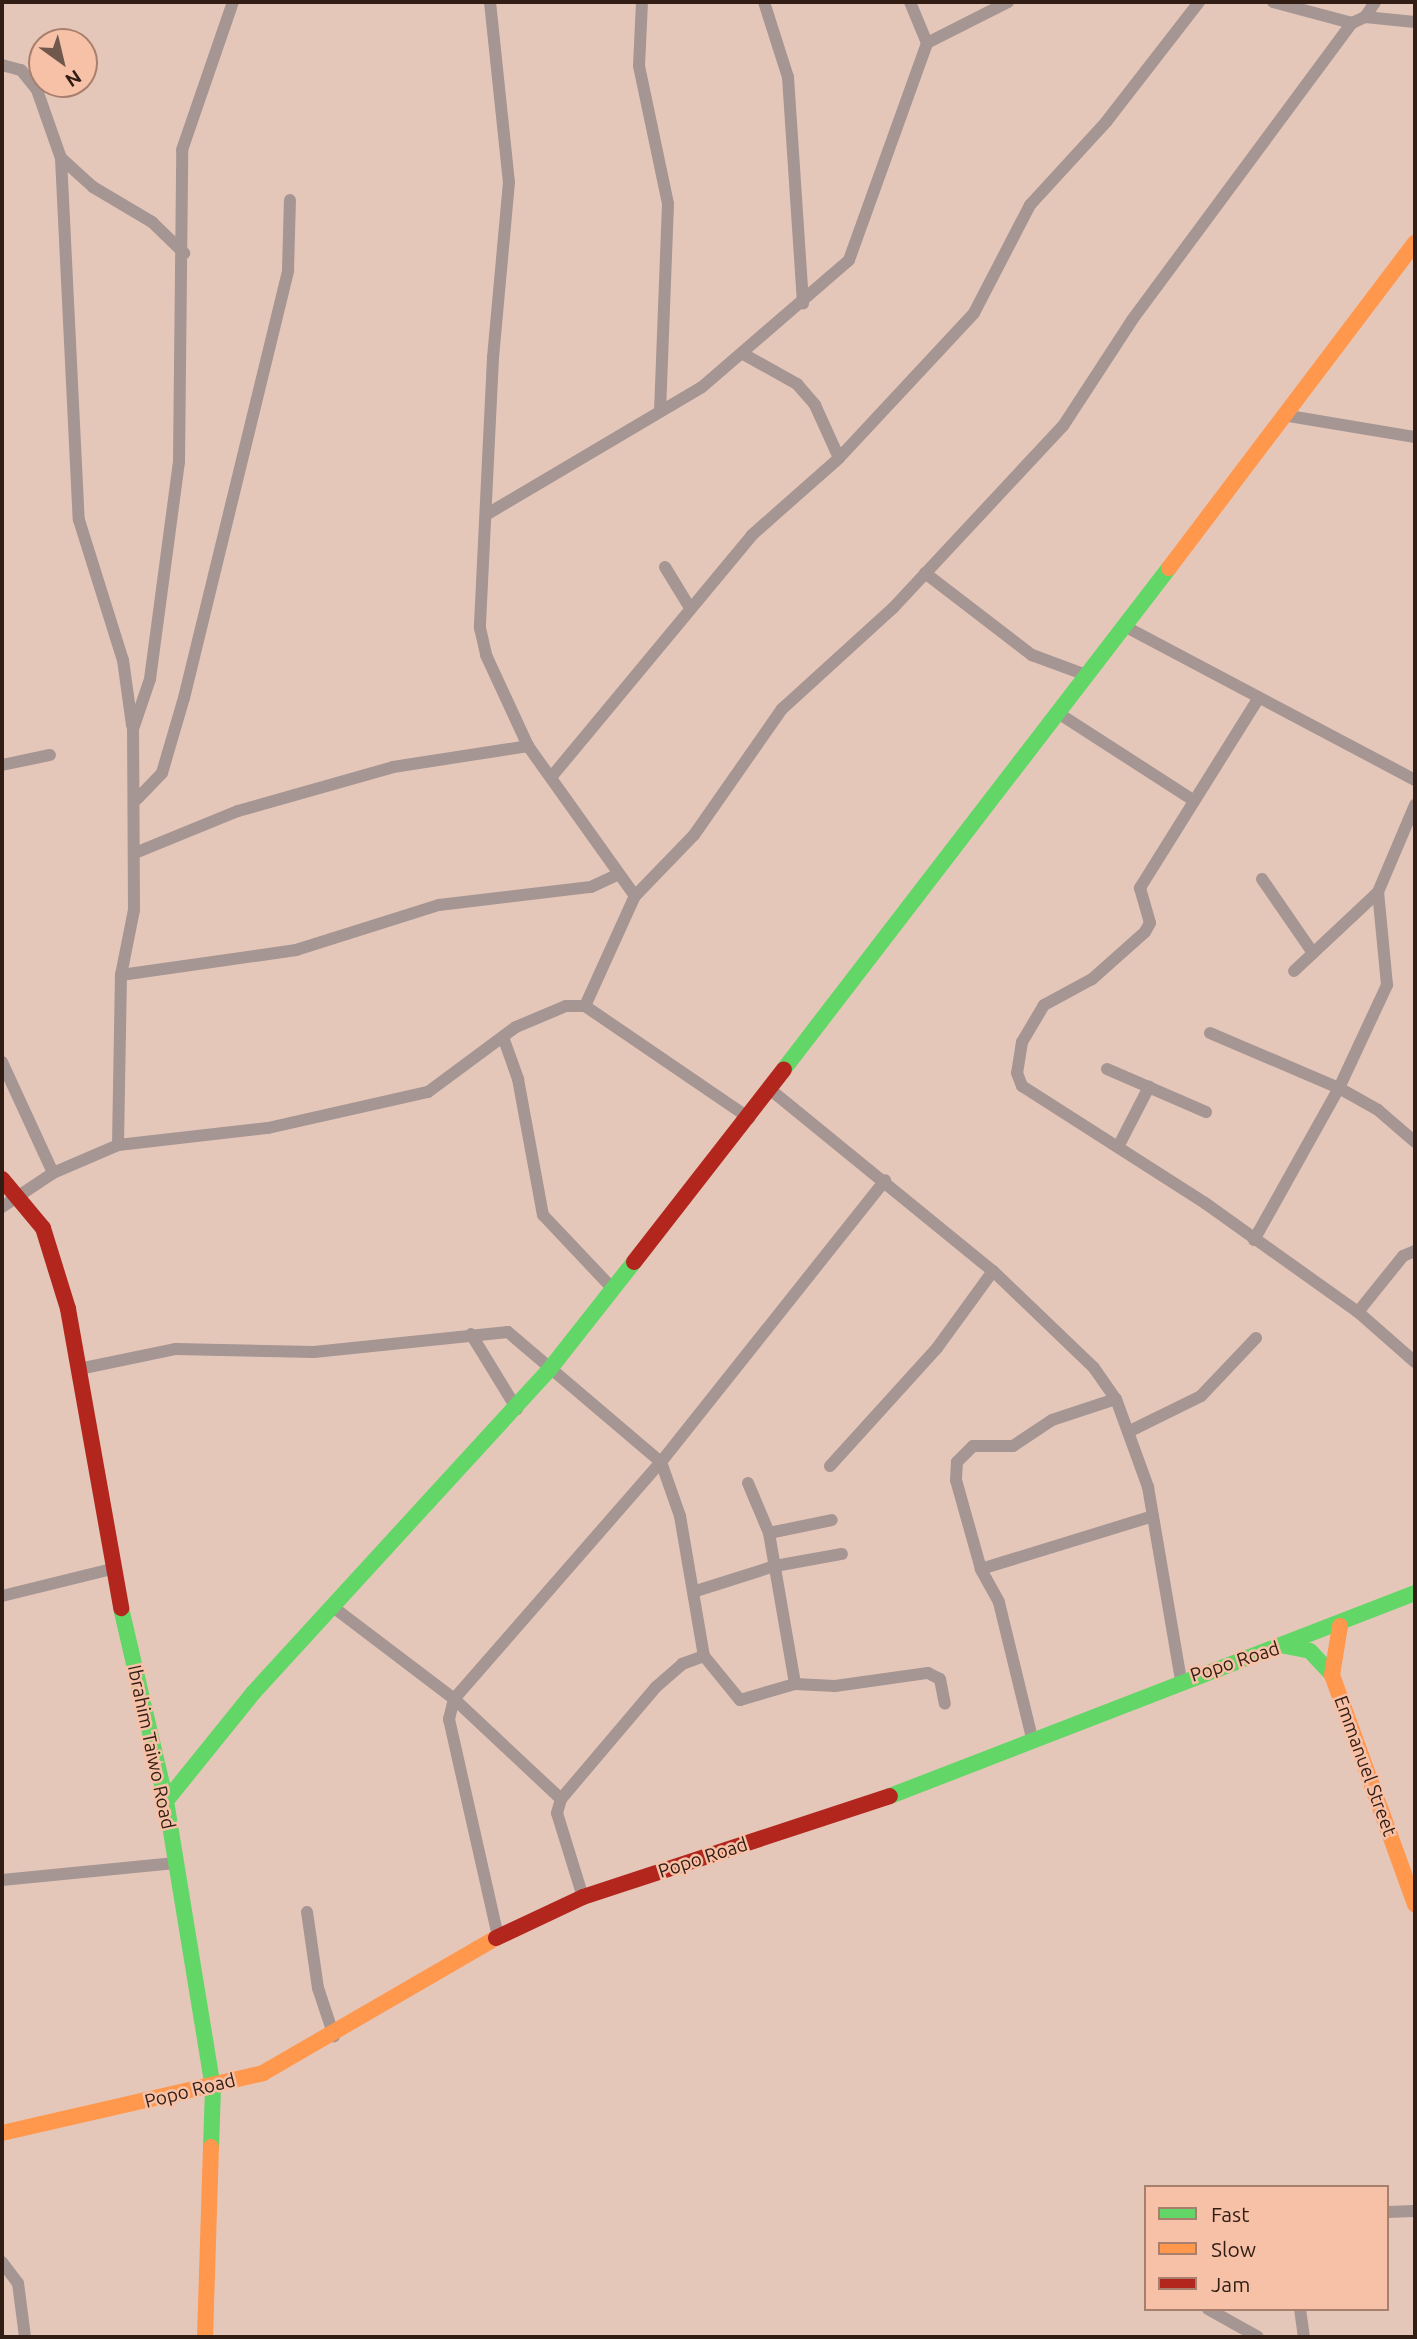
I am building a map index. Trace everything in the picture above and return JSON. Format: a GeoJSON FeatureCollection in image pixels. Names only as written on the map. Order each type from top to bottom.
{"type":"FeatureCollection","features":[{"type":"Feature","properties":{"kind":"main road"},"geometry":{"type":"LineString","coordinates":[[166,1801],[202,1751],[550,1370],[772,1091],[1086,676],[1128,628],[1193,532],[1289,416],[1415,243]]}},
{"type":"Feature","properties":{"kind":"main road","name":"Ibrahim Taiwo Road"},"geometry":{"type":"LineString","coordinates":[[2,1179],[22,1196],[52,1254],[79,1369],[112,1569],[166,1801],[174,1863],[213,2088],[205,2337]]}},
{"type":"Feature","properties":{"kind":"main road","name":"Popo Road"},"geometry":{"type":"LineString","coordinates":[[2,2133],[213,2088],[263,2073],[334,2036],[498,1937],[583,1897],[869,1804],[1033,1742],[1181,1680],[1340,1626],[1415,1593]]}},
{"type":"Feature","properties":{"kind":"main road","name":"Emmanuel Street"},"geometry":{"type":"LineString","coordinates":[[1340,1626],[1332,1675],[1409,1869],[1415,1904]]}},
{"type":"Feature","properties":{"kind":"main road"},"geometry":{"type":"LineString","coordinates":[[1284,1646],[1310,1651],[1332,1675]]}},
{"type":"Feature","properties":{"kind":"street"},"geometry":{"type":"LineString","coordinates":[[133,729],[150,679],[178,461],[184,253],[182,150],[233,2]]}},
{"type":"Feature","properties":{"kind":"street"},"geometry":{"type":"LineString","coordinates":[[490,2],[509,182],[493,358],[489,513],[480,628],[486,655],[527,746],[553,775],[595,834],[615,876],[635,896]]}},
{"type":"Feature","properties":{"kind":"street"},"geometry":{"type":"LineString","coordinates":[[642,2],[639,66],[668,204],[660,411]]}},
{"type":"Feature","properties":{"kind":"street"},"geometry":{"type":"LineString","coordinates":[[764,2],[788,77],[803,304]]}},
{"type":"Feature","properties":{"kind":"street"},"geometry":{"type":"LineString","coordinates":[[489,513],[660,411],[746,355],[849,260],[927,43],[910,2]]}},
{"type":"Feature","properties":{"kind":"street"},"geometry":{"type":"LineString","coordinates":[[927,43],[1008,2]]}},
{"type":"Feature","properties":{"kind":"street"},"geometry":{"type":"LineString","coordinates":[[553,775],[752,535],[839,458],[974,313],[1030,205],[1106,122],[1199,2]]}},
{"type":"Feature","properties":{"kind":"street"},"geometry":{"type":"LineString","coordinates":[[1273,2],[1352,23]]}},
{"type":"Feature","properties":{"kind":"street"},"geometry":{"type":"LineString","coordinates":[[1365,17],[1375,2]]}},
{"type":"Feature","properties":{"kind":"street"},"geometry":{"type":"LineString","coordinates":[[585,1006],[635,896],[694,835],[782,709],[925,573],[1063,426],[1132,320],[1352,23],[1365,17],[1415,22]]}},
{"type":"Feature","properties":{"kind":"street"},"geometry":{"type":"LineString","coordinates":[[2,65],[21,70],[37,90],[61,158],[79,520],[123,660],[133,729],[136,799],[134,910],[121,975],[118,1145]]}},
{"type":"Feature","properties":{"kind":"street"},"geometry":{"type":"LineString","coordinates":[[61,158],[93,187],[152,222],[184,253]]}},
{"type":"Feature","properties":{"kind":"street"},"geometry":{"type":"LineString","coordinates":[[136,799],[162,773],[184,698],[288,270],[290,200]]}},
{"type":"Feature","properties":{"kind":"street"},"geometry":{"type":"LineString","coordinates":[[746,355],[797,384],[815,405],[839,458]]}},
{"type":"Feature","properties":{"kind":"street"},"geometry":{"type":"LineString","coordinates":[[1289,416],[1415,437]]}},
{"type":"Feature","properties":{"kind":"street"},"geometry":{"type":"LineString","coordinates":[[665,567],[690,608]]}},
{"type":"Feature","properties":{"kind":"street"},"geometry":{"type":"LineString","coordinates":[[925,573],[1032,655],[1086,676]]}},
{"type":"Feature","properties":{"kind":"street"},"geometry":{"type":"LineString","coordinates":[[1128,628],[1415,780]]}},
{"type":"Feature","properties":{"kind":"street"},"geometry":{"type":"LineString","coordinates":[[1258,699],[1140,888],[1150,923],[1145,932],[1092,979],[1044,1005],[1017,1060],[1022,1086],[1118,1147],[1358,1312],[1415,1362]]}},
{"type":"Feature","properties":{"kind":"street"},"geometry":{"type":"LineString","coordinates":[[1059,713],[1193,800]]}},
{"type":"Feature","properties":{"kind":"street"},"geometry":{"type":"LineString","coordinates":[[135,853],[239,811],[393,767],[527,746]]}},
{"type":"Feature","properties":{"kind":"street"},"geometry":{"type":"LineString","coordinates":[[2,765],[50,755]]}},
{"type":"Feature","properties":{"kind":"street"},"geometry":{"type":"LineString","coordinates":[[1294,971],[1378,892],[1415,805]]}},
{"type":"Feature","properties":{"kind":"street"},"geometry":{"type":"LineString","coordinates":[[121,975],[296,950],[439,905],[591,887],[615,876]]}},
{"type":"Feature","properties":{"kind":"street"},"geometry":{"type":"LineString","coordinates":[[1262,879],[1313,953]]}},
{"type":"Feature","properties":{"kind":"street"},"geometry":{"type":"LineString","coordinates":[[1254,1240],[1339,1088],[1387,985],[1378,892]]}},
{"type":"Feature","properties":{"kind":"street"},"geometry":{"type":"LineString","coordinates":[[2,1207],[22,1196],[52,1173],[118,1145],[384,1107],[428,1093],[503,1037],[540,1015],[585,1006],[749,1118]]}},
{"type":"Feature","properties":{"kind":"street"},"geometry":{"type":"LineString","coordinates":[[1210,1033],[1339,1088],[1378,1110],[1415,1142]]}},
{"type":"Feature","properties":{"kind":"street"},"geometry":{"type":"LineString","coordinates":[[503,1037],[518,1079],[543,1215],[613,1289]]}},
{"type":"Feature","properties":{"kind":"street"},"geometry":{"type":"LineString","coordinates":[[2,1062],[52,1173]]}},
{"type":"Feature","properties":{"kind":"street"},"geometry":{"type":"LineString","coordinates":[[1107,1069],[1206,1112]]}},
{"type":"Feature","properties":{"kind":"street"},"geometry":{"type":"LineString","coordinates":[[1118,1147],[1149,1087]]}},
{"type":"Feature","properties":{"kind":"street"},"geometry":{"type":"LineString","coordinates":[[772,1091],[885,1180],[993,1271],[1094,1368],[1116,1399],[1130,1431],[1153,1516],[1181,1680]]}},
{"type":"Feature","properties":{"kind":"street"},"geometry":{"type":"LineString","coordinates":[[498,1937],[449,1719],[454,1699],[661,1462],[885,1180]]}},
{"type":"Feature","properties":{"kind":"street"},"geometry":{"type":"LineString","coordinates":[[1358,1312],[1403,1256],[1415,1251]]}},
{"type":"Feature","properties":{"kind":"street"},"geometry":{"type":"LineString","coordinates":[[830,1466],[937,1348],[993,1271]]}},
{"type":"Feature","properties":{"kind":"street"},"geometry":{"type":"LineString","coordinates":[[79,1369],[176,1349],[314,1353],[508,1332],[661,1462],[696,1591],[704,1656],[740,1700],[796,1685],[846,1685],[928,1673],[940,1679],[945,1704]]}},
{"type":"Feature","properties":{"kind":"street"},"geometry":{"type":"LineString","coordinates":[[471,1334],[517,1409]]}},
{"type":"Feature","properties":{"kind":"street"},"geometry":{"type":"LineString","coordinates":[[1130,1431],[1201,1395],[1256,1338]]}},
{"type":"Feature","properties":{"kind":"street"},"geometry":{"type":"LineString","coordinates":[[1033,1742],[999,1602],[981,1569],[957,1462],[973,1446],[1013,1446],[1052,1420],[1116,1399]]}},
{"type":"Feature","properties":{"kind":"street"},"geometry":{"type":"LineString","coordinates":[[748,1483],[769,1532],[796,1685]]}},
{"type":"Feature","properties":{"kind":"street"},"geometry":{"type":"LineString","coordinates":[[981,1569],[1153,1516]]}},
{"type":"Feature","properties":{"kind":"street"},"geometry":{"type":"LineString","coordinates":[[769,1532],[832,1521]]}},
{"type":"Feature","properties":{"kind":"street"},"geometry":{"type":"LineString","coordinates":[[696,1591],[775,1566],[842,1555]]}},
{"type":"Feature","properties":{"kind":"street"},"geometry":{"type":"LineString","coordinates":[[2,1596],[112,1569]]}},
{"type":"Feature","properties":{"kind":"street"},"geometry":{"type":"LineString","coordinates":[[333,1607],[454,1699],[561,1799]]}},
{"type":"Feature","properties":{"kind":"street"},"geometry":{"type":"LineString","coordinates":[[583,1897],[557,1813],[561,1799],[656,1687],[682,1664],[704,1656]]}},
{"type":"Feature","properties":{"kind":"street"},"geometry":{"type":"LineString","coordinates":[[2,1880],[174,1863]]}},
{"type":"Feature","properties":{"kind":"street"},"geometry":{"type":"LineString","coordinates":[[307,1912],[318,1987],[334,2036]]}},
{"type":"Feature","properties":{"kind":"street"},"geometry":{"type":"LineString","coordinates":[[1389,2212],[1415,2211]]}},
{"type":"Feature","properties":{"kind":"street"},"geometry":{"type":"LineString","coordinates":[[2,2262],[18,2283],[25,2337]]}},
{"type":"Feature","properties":{"kind":"street"},"geometry":{"type":"LineString","coordinates":[[1212,2311],[1258,2337]]}},
{"type":"Feature","properties":{"kind":"street"},"geometry":{"type":"LineString","coordinates":[[1300,2311],[1304,2337]]}},
{"type":"Feature","properties":{"kind":"traffic: fast"},"geometry":{"type":"LineString","coordinates":[[784,1069],[1169,568]]}},
{"type":"Feature","properties":{"kind":"traffic: fast"},"geometry":{"type":"LineString","coordinates":[[166,1801],[253,1693],[549,1370],[634,1262]]}},
{"type":"Feature","properties":{"kind":"traffic: fast"},"geometry":{"type":"LineString","coordinates":[[890,1796],[1415,1593]]}},
{"type":"Feature","properties":{"kind":"traffic: fast"},"geometry":{"type":"LineString","coordinates":[[121,1608],[166,1801],[213,2088],[211,2147]]}},
{"type":"Feature","properties":{"kind":"traffic: fast"},"geometry":{"type":"LineString","coordinates":[[1285,1646],[1310,1651],[1332,1675]]}},
{"type":"Feature","properties":{"kind":"traffic: slow"},"geometry":{"type":"LineString","coordinates":[[1169,568],[1415,243]]}},
{"type":"Feature","properties":{"kind":"traffic: slow"},"geometry":{"type":"LineString","coordinates":[[1340,1626],[1332,1675],[1415,1904]]}},
{"type":"Feature","properties":{"kind":"traffic: slow"},"geometry":{"type":"LineString","coordinates":[[2,2133],[263,2073],[496,1938]]}},
{"type":"Feature","properties":{"kind":"traffic: slow"},"geometry":{"type":"LineString","coordinates":[[205,2337],[211,2147]]}},
{"type":"Feature","properties":{"kind":"traffic: jam"},"geometry":{"type":"LineString","coordinates":[[634,1262],[784,1069]]}},
{"type":"Feature","properties":{"kind":"traffic: jam"},"geometry":{"type":"LineString","coordinates":[[2,1179],[43,1228],[68,1309],[121,1608]]}},
{"type":"Feature","properties":{"kind":"traffic: jam"},"geometry":{"type":"LineString","coordinates":[[496,1938],[583,1897],[890,1796]]}}]}
